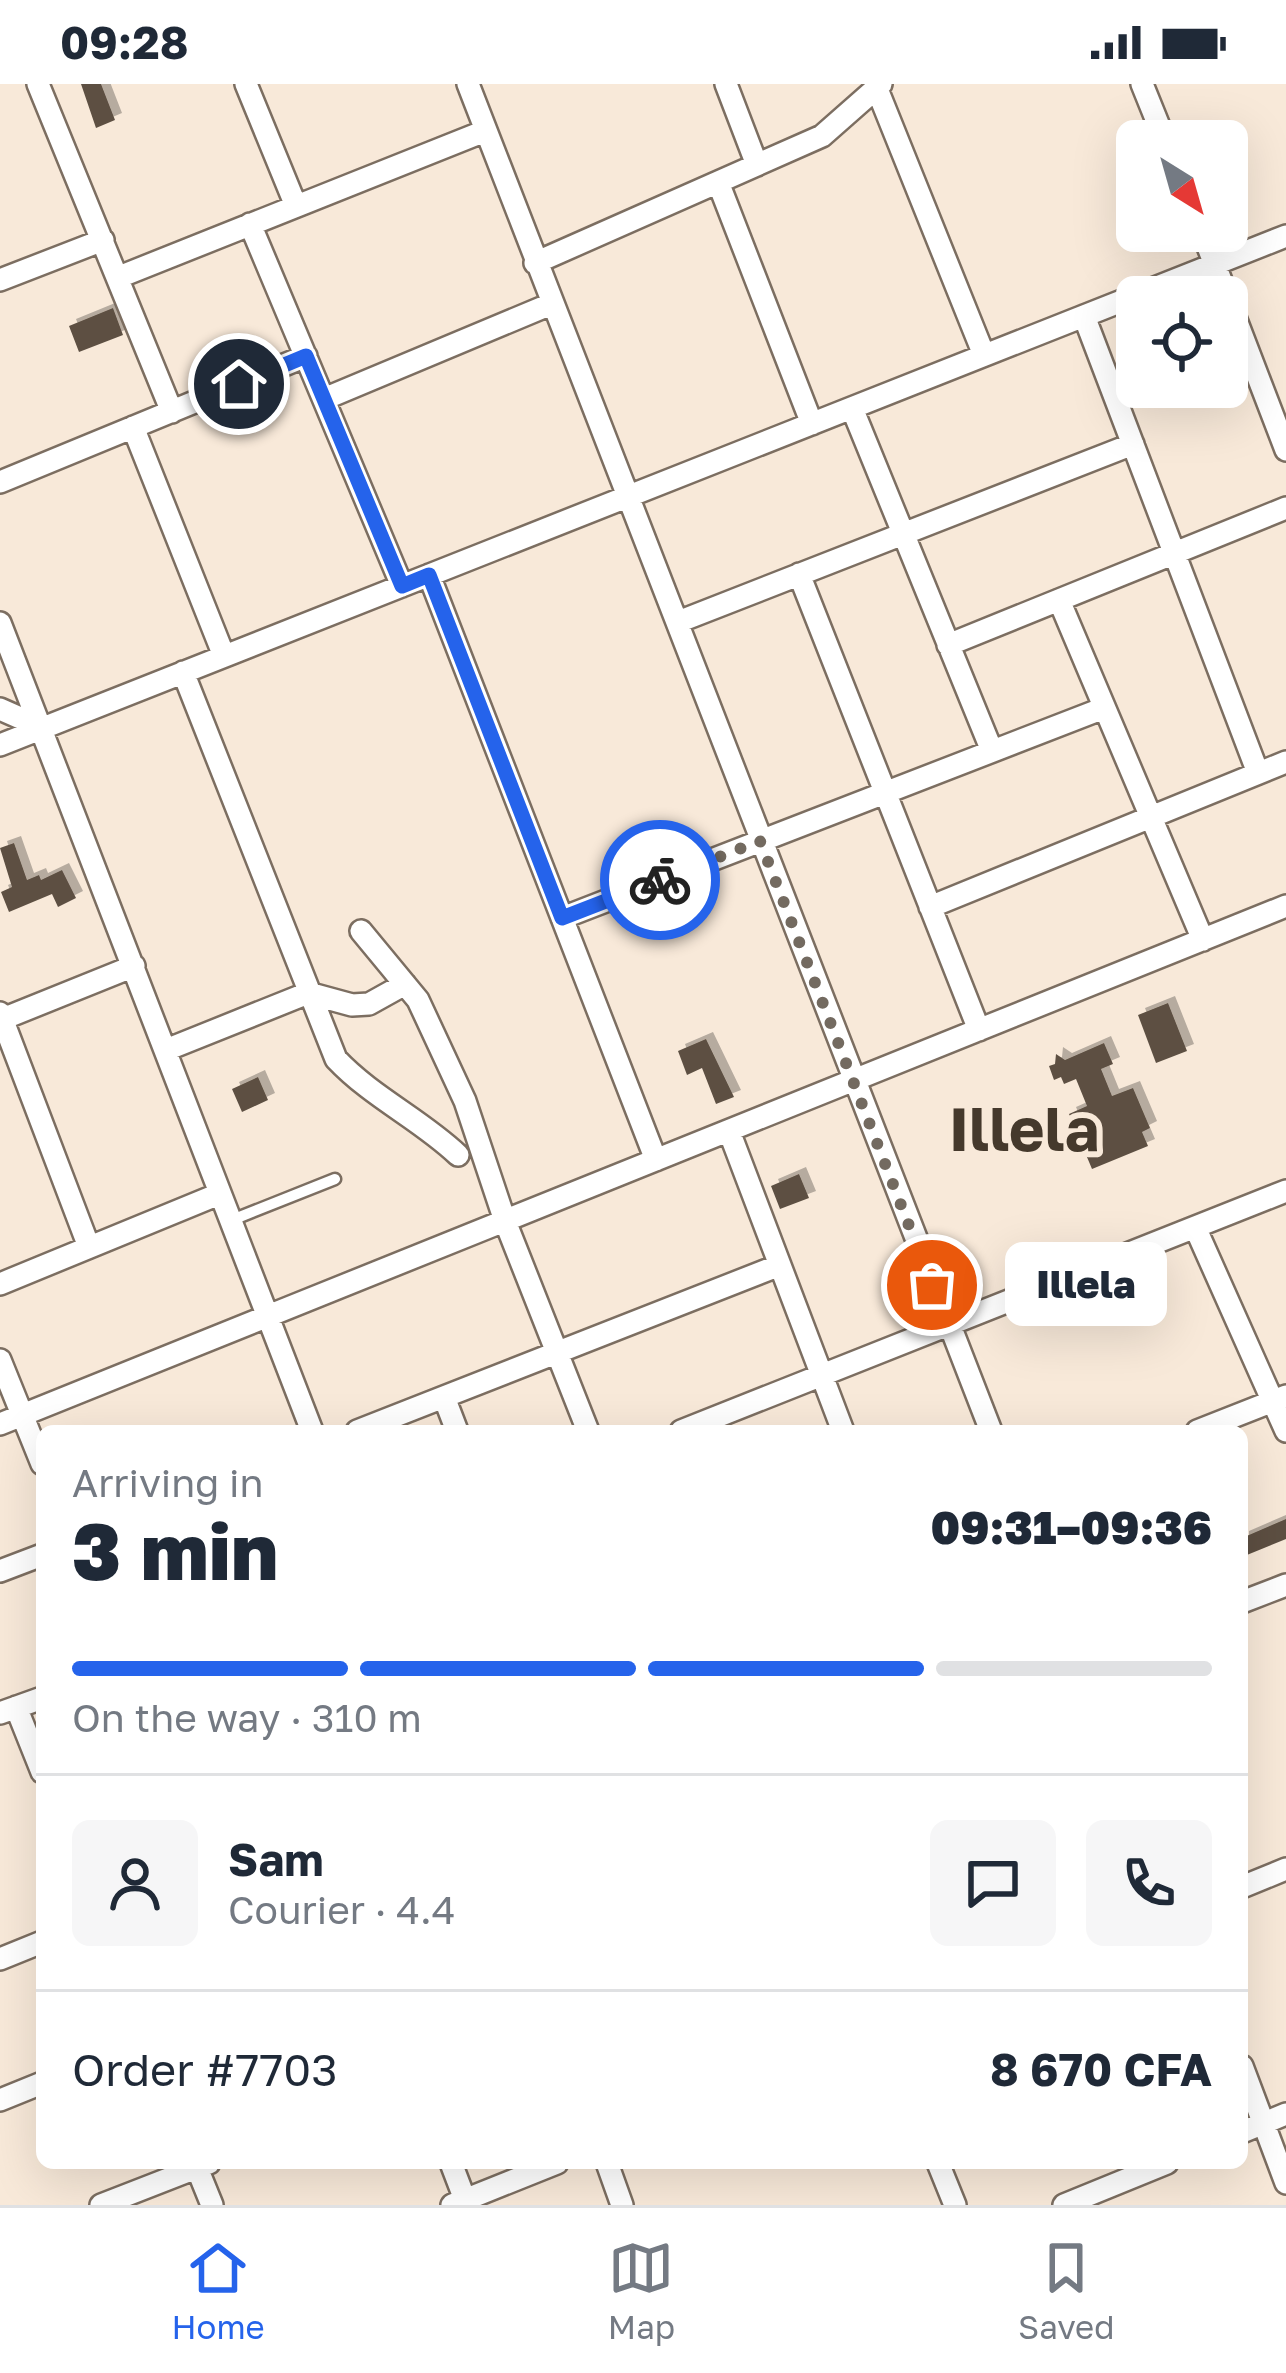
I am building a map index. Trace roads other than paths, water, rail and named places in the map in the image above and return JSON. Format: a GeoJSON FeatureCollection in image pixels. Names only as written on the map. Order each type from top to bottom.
{"type":"FeatureCollection","features":[{"type":"Feature","properties":{"kind":"street"},"geometry":{"type":"LineString","coordinates":[[38,84],[172,412]]}},
{"type":"Feature","properties":{"kind":"street"},"geometry":{"type":"LineString","coordinates":[[246,84],[296,206]]}},
{"type":"Feature","properties":{"kind":"street"},"geometry":{"type":"LineString","coordinates":[[726,84],[757,164]]}},
{"type":"Feature","properties":{"kind":"street"},"geometry":{"type":"LineString","coordinates":[[1142,84],[1157,120]]}},
{"type":"Feature","properties":{"kind":"street"},"geometry":{"type":"LineString","coordinates":[[473,86],[535,263],[630,496],[989,1425]]}},
{"type":"Feature","properties":{"kind":"street"},"geometry":{"type":"LineString","coordinates":[[535,263],[822,136],[879,86],[984,355]]}},
{"type":"Feature","properties":{"kind":"street"},"geometry":{"type":"LineString","coordinates":[[118,277],[485,131]]}},
{"type":"Feature","properties":{"kind":"street"},"geometry":{"type":"LineString","coordinates":[[718,182],[812,424]]}},
{"type":"Feature","properties":{"kind":"street"},"geometry":{"type":"LineString","coordinates":[[250,224],[402,586]]}},
{"type":"Feature","properties":{"kind":"street"},"geometry":{"type":"LineString","coordinates":[[0,745],[1286,236]]}},
{"type":"Feature","properties":{"kind":"street"},"geometry":{"type":"LineString","coordinates":[[0,280],[103,240]]}},
{"type":"Feature","properties":{"kind":"street"},"geometry":{"type":"LineString","coordinates":[[1210,252],[1286,450]]}},
{"type":"Feature","properties":{"kind":"street"},"geometry":{"type":"LineString","coordinates":[[324,400],[551,304]]}},
{"type":"Feature","properties":{"kind":"street"},"geometry":{"type":"LineString","coordinates":[[1084,316],[1258,773]]}},
{"type":"Feature","properties":{"kind":"street"},"geometry":{"type":"LineString","coordinates":[[0,482],[306,356]]}},
{"type":"Feature","properties":{"kind":"street"},"geometry":{"type":"LineString","coordinates":[[852,407],[992,751]]}},
{"type":"Feature","properties":{"kind":"street"},"geometry":{"type":"LineString","coordinates":[[134,427],[224,656]]}},
{"type":"Feature","properties":{"kind":"street"},"geometry":{"type":"LineString","coordinates":[[679,622],[1133,444]]}},
{"type":"Feature","properties":{"kind":"street"},"geometry":{"type":"LineString","coordinates":[[948,645],[1286,508]]}},
{"type":"Feature","properties":{"kind":"street"},"geometry":{"type":"LineString","coordinates":[[799,574],[979,1030]]}},
{"type":"Feature","properties":{"kind":"street"},"geometry":{"type":"LineString","coordinates":[[429,575],[656,1160]]}},
{"type":"Feature","properties":{"kind":"street"},"geometry":{"type":"LineString","coordinates":[[1059,600],[1203,940]]}},
{"type":"Feature","properties":{"kind":"street"},"geometry":{"type":"LineString","coordinates":[[0,623],[310,1425]]}},
{"type":"Feature","properties":{"kind":"street"},"geometry":{"type":"LineString","coordinates":[[183,672],[336,1059],[361,1085],[427,1126],[458,1155]]}},
{"type":"Feature","properties":{"kind":"street"},"geometry":{"type":"LineString","coordinates":[[562,918],[1105,708]]}},
{"type":"Feature","properties":{"kind":"street"},"geometry":{"type":"LineString","coordinates":[[0,709],[43,728]]}},
{"type":"Feature","properties":{"kind":"street"},"geometry":{"type":"LineString","coordinates":[[930,908],[1286,762]]}},
{"type":"Feature","properties":{"kind":"street"},"geometry":{"type":"LineString","coordinates":[[0,1424],[1286,906]]}},
{"type":"Feature","properties":{"kind":"street"},"geometry":{"type":"LineString","coordinates":[[361,931],[418,1000],[465,1101],[586,1425]]}},
{"type":"Feature","properties":{"kind":"street"},"geometry":{"type":"LineString","coordinates":[[89,1247],[1,1017],[134,967]]}},
{"type":"Feature","properties":{"kind":"street"},"geometry":{"type":"LineString","coordinates":[[166,1050],[308,993],[352,1005],[369,1004],[405,984]]}},
{"type":"Feature","properties":{"kind":"street"},"geometry":{"type":"LineString","coordinates":[[729,1131],[841,1425]]}},
{"type":"Feature","properties":{"kind":"street"},"geometry":{"type":"LineString","coordinates":[[703,1425],[1286,1191]]}},
{"type":"Feature","properties":{"kind":"street"},"geometry":{"type":"LineString","coordinates":[[0,1285],[219,1194]]}},
{"type":"Feature","properties":{"kind":"street"},"geometry":{"type":"LineString","coordinates":[[1195,1227],[1279,1398],[1286,1431]]}},
{"type":"Feature","properties":{"kind":"street"},"geometry":{"type":"LineString","coordinates":[[372,1425],[780,1265]]}},
{"type":"Feature","properties":{"kind":"street"},"geometry":{"type":"LineString","coordinates":[[0,1360],[36,1449]]}},
{"type":"Feature","properties":{"kind":"street"},"geometry":{"type":"LineString","coordinates":[[444,1397],[455,1425]]}},
{"type":"Feature","properties":{"kind":"street"},"geometry":{"type":"LineString","coordinates":[[1212,1425],[1279,1398]]}},
{"type":"Feature","properties":{"kind":"street"},"geometry":{"type":"LineString","coordinates":[[0,1571],[36,1557]]}},
{"type":"Feature","properties":{"kind":"street"},"geometry":{"type":"LineString","coordinates":[[1248,1600],[1286,1585]]}},
{"type":"Feature","properties":{"kind":"street"},"geometry":{"type":"LineString","coordinates":[[8,1710],[36,1761]]}},
{"type":"Feature","properties":{"kind":"street"},"geometry":{"type":"LineString","coordinates":[[1248,1885],[1286,1869]]}},
{"type":"Feature","properties":{"kind":"street"},"geometry":{"type":"LineString","coordinates":[[0,1959],[36,1944]]}},
{"type":"Feature","properties":{"kind":"street"},"geometry":{"type":"LineString","coordinates":[[0,2101],[36,2086]]}},
{"type":"Feature","properties":{"kind":"street"},"geometry":{"type":"LineString","coordinates":[[1286,2114],[1253,2128],[1286,2183]]}},
{"type":"Feature","properties":{"kind":"street"},"geometry":{"type":"LineString","coordinates":[[101,2205],[190,2169]]}},
{"type":"Feature","properties":{"kind":"street"},"geometry":{"type":"LineString","coordinates":[[201,2169],[212,2205]]}},
{"type":"Feature","properties":{"kind":"street"},"geometry":{"type":"LineString","coordinates":[[453,2169],[462,2203],[543,2169]]}},
{"type":"Feature","properties":{"kind":"street"},"geometry":{"type":"LineString","coordinates":[[609,2169],[622,2205]]}},
{"type":"Feature","properties":{"kind":"street"},"geometry":{"type":"LineString","coordinates":[[940,2169],[955,2205]]}},
{"type":"Feature","properties":{"kind":"street"},"geometry":{"type":"LineString","coordinates":[[1064,2205],[1152,2169]]}},
{"type":"Feature","properties":{"kind":"lane"},"geometry":{"type":"LineString","coordinates":[[229,1221],[335,1179]]}},
{"type":"Feature","properties":{"kind":"place","name":"Illela"},"geometry":{"type":"Point","coordinates":[932,1285]}},
{"type":"Feature","properties":{"kind":"district","name":"Illela"},"geometry":{"type":"Point","coordinates":[1024,1130]}}]}
